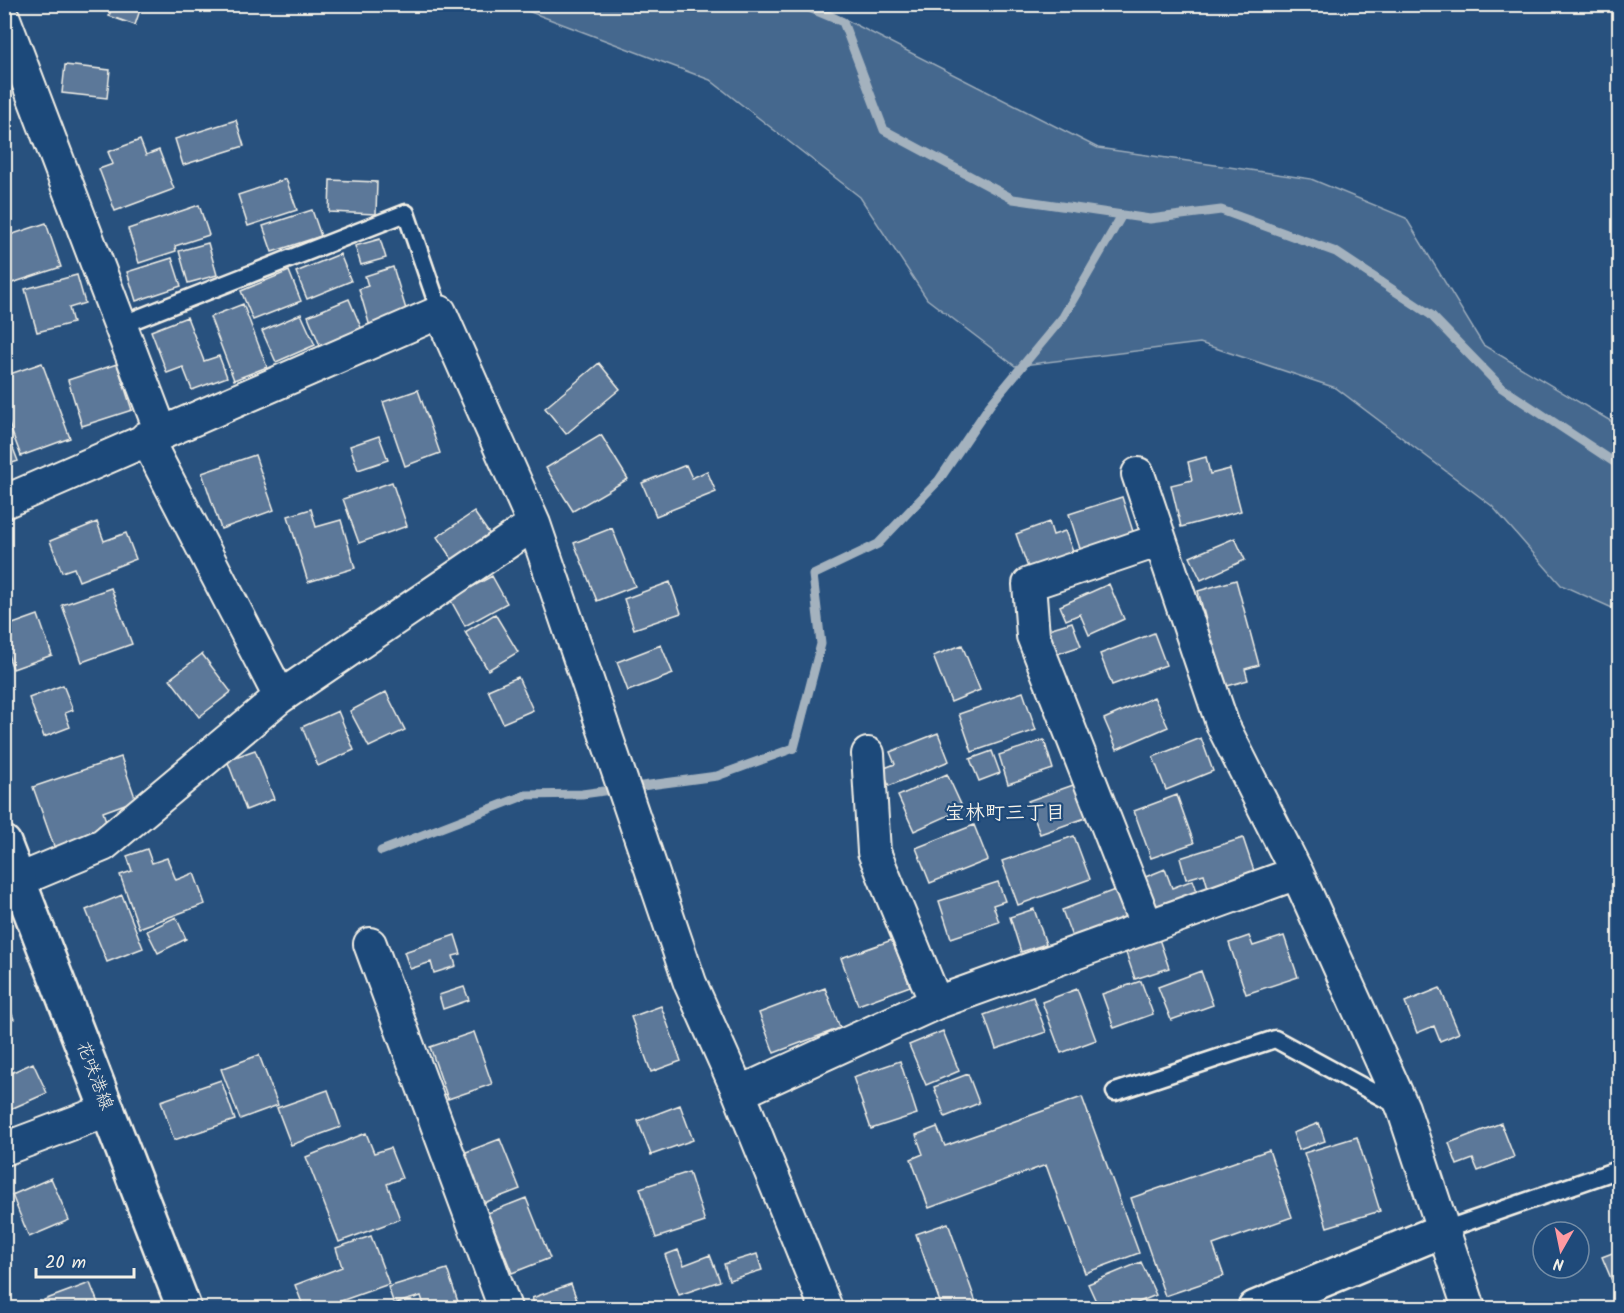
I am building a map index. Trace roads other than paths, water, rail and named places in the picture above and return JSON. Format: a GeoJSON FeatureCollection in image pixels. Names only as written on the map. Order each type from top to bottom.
{"type":"FeatureCollection","features":[{"type":"Feature","properties":{"kind":"main road","name":"花咲港線"},"geometry":{"type":"LineString","coordinates":[[4,843],[184,1308]]}},
{"type":"Feature","properties":{"kind":"main road"},"geometry":{"type":"LineString","coordinates":[[1255,1308],[1441,1231]]}},
{"type":"Feature","properties":{"kind":"street"},"geometry":{"type":"LineString","coordinates":[[4,19],[121,326],[154,435],[280,697]]}},
{"type":"Feature","properties":{"kind":"street"},"geometry":{"type":"LineString","coordinates":[[4,502],[440,312],[534,524],[690,983],[739,1093],[826,1308]]}},
{"type":"Feature","properties":{"kind":"street"},"geometry":{"type":"LineString","coordinates":[[1138,474],[1223,726],[1297,873],[1403,1108],[1441,1231],[1469,1308]]}},
{"type":"Feature","properties":{"kind":"street"},"geometry":{"type":"LineString","coordinates":[[19,880],[103,845],[280,697],[534,524]]}},
{"type":"Feature","properties":{"kind":"street"},"geometry":{"type":"LineString","coordinates":[[1147,927],[1033,636],[1029,584],[1160,540]]}},
{"type":"Feature","properties":{"kind":"street"},"geometry":{"type":"LineString","coordinates":[[868,754],[874,852],[936,1003]]}},
{"type":"Feature","properties":{"kind":"street"},"geometry":{"type":"LineString","coordinates":[[739,1093],[936,1003],[1297,873]]}},
{"type":"Feature","properties":{"kind":"street"},"geometry":{"type":"LineString","coordinates":[[370,944],[506,1308]]}},
{"type":"Feature","properties":{"kind":"street"},"geometry":{"type":"LineString","coordinates":[[4,1149],[108,1110]]}},
{"type":"Feature","properties":{"kind":"lane"},"geometry":{"type":"LineString","coordinates":[[121,326],[406,213],[440,312]]}},
{"type":"Feature","properties":{"kind":"lane"},"geometry":{"type":"LineString","coordinates":[[1115,1092],[1275,1039],[1403,1108]]}},
{"type":"Feature","properties":{"kind":"lane"},"geometry":{"type":"LineString","coordinates":[[1441,1231],[1620,1168]]}},
{"type":"Feature","properties":{"kind":"waterway"},"geometry":{"type":"LineString","coordinates":[[800,4],[843,22],[884,130],[1013,199],[1150,219],[1221,210],[1336,252],[1431,315],[1502,388],[1620,466]]}},
{"type":"Feature","properties":{"kind":"waterway"},"geometry":{"type":"LineString","coordinates":[[381,851],[526,795],[582,794],[717,776],[794,748],[821,644],[813,575],[878,544],[939,480],[990,405],[1063,317],[1122,215]]}},
{"type":"Feature","properties":{"kind":"district","name":"宝林町三丁目"},"geometry":{"type":"Point","coordinates":[1005,814]}}]}
